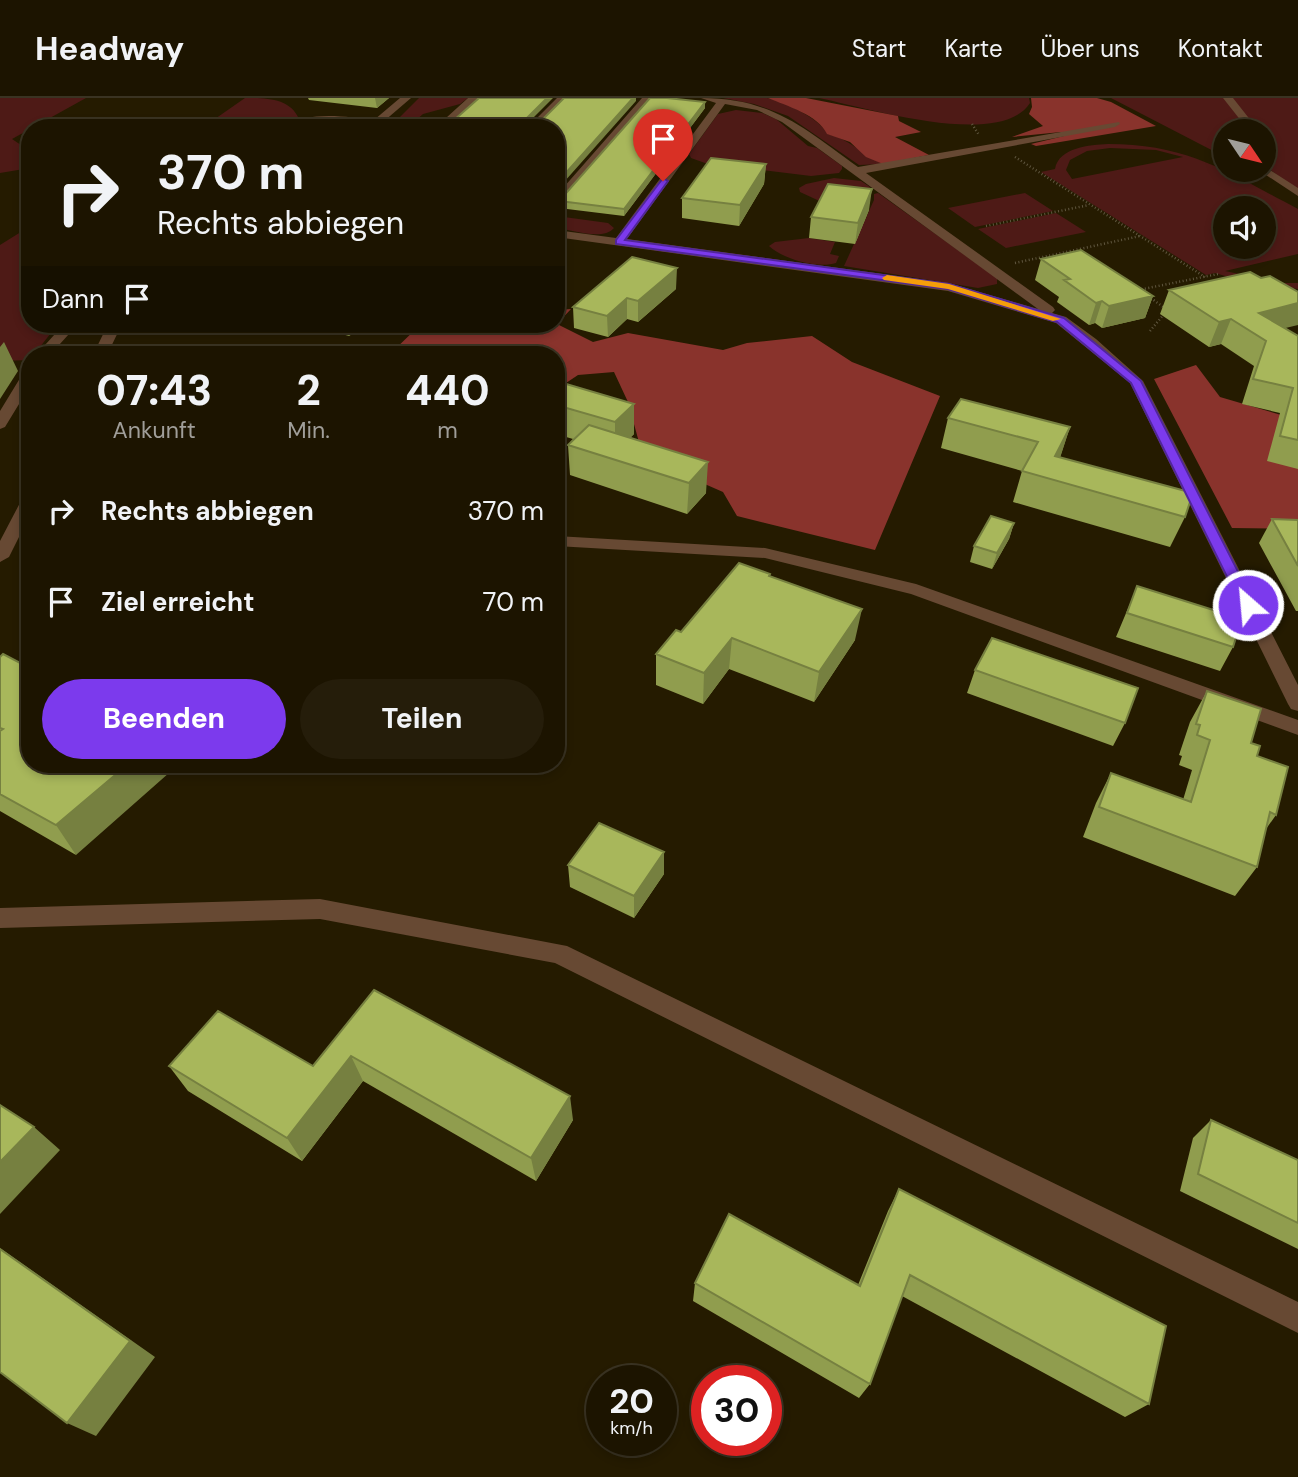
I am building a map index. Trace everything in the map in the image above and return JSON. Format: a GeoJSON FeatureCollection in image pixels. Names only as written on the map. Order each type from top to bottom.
{"type":"FeatureCollection","features":[{"type":"Feature","properties":{"kind":"street"},"geometry":{"type":"LineString","coordinates":[[380,119],[406,98]]}},
{"type":"Feature","properties":{"kind":"street"},"geometry":{"type":"LineString","coordinates":[[450,119],[474,98]]}},
{"type":"Feature","properties":{"kind":"street"},"geometry":{"type":"LineString","coordinates":[[541,119],[562,98]]}},
{"type":"Feature","properties":{"kind":"street"},"geometry":{"type":"LineString","coordinates":[[565,194],[647,98]]}},
{"type":"Feature","properties":{"kind":"street"},"geometry":{"type":"LineString","coordinates":[[706,98],[760,108],[786,120],[1091,342],[1136,381],[1298,704]]}},
{"type":"Feature","properties":{"kind":"street"},"geometry":{"type":"LineString","coordinates":[[1228,98],[1245,119]]}},
{"type":"Feature","properties":{"kind":"street"},"geometry":{"type":"LineString","coordinates":[[619,242],[723,100]]}},
{"type":"Feature","properties":{"kind":"street"},"geometry":{"type":"LineString","coordinates":[[857,171],[1115,124]]}},
{"type":"Feature","properties":{"kind":"street"},"geometry":{"type":"LineString","coordinates":[[1276,177],[1298,193]]}},
{"type":"Feature","properties":{"kind":"street"},"geometry":{"type":"LineString","coordinates":[[565,234],[949,287],[1061,320]]}},
{"type":"Feature","properties":{"kind":"street"},"geometry":{"type":"LineString","coordinates":[[51,346],[63,333]]}},
{"type":"Feature","properties":{"kind":"street"},"geometry":{"type":"LineString","coordinates":[[0,424],[21,388]]}},
{"type":"Feature","properties":{"kind":"street"},"geometry":{"type":"LineString","coordinates":[[0,558],[21,520]]}},
{"type":"Feature","properties":{"kind":"street"},"geometry":{"type":"LineString","coordinates":[[565,542],[765,553],[916,590],[1298,729]]}},
{"type":"Feature","properties":{"kind":"street"},"geometry":{"type":"LineString","coordinates":[[0,918],[320,909],[559,953],[1298,1318]]}},
{"type":"Feature","properties":{"kind":"path"},"geometry":{"type":"LineString","coordinates":[[996,146],[1205,277]]}},
{"type":"Feature","properties":{"kind":"path"},"geometry":{"type":"LineString","coordinates":[[986,226],[1090,205]]}},
{"type":"Feature","properties":{"kind":"path"},"geometry":{"type":"LineString","coordinates":[[990,268],[1140,236]]}},
{"type":"Feature","properties":{"kind":"path"},"geometry":{"type":"LineString","coordinates":[[1071,251],[1082,258]]}},
{"type":"Feature","properties":{"kind":"path"},"geometry":{"type":"LineString","coordinates":[[1150,331],[1167,309],[1136,290],[1218,274]]}},
{"type":"Feature","properties":{"kind":"path"},"geometry":{"type":"LineString","coordinates":[[1182,281],[1191,287]]}},
{"type":"Feature","properties":{"kind":"shaded area"},"geometry":{"type":"Polygon","coordinates":[[[0,98],[86,98],[48,119],[21,119],[21,134],[12,139],[21,145],[21,170],[0,173],[0,98]]]}},
{"type":"Feature","properties":{"kind":"shaded area"},"geometry":{"type":"Polygon","coordinates":[[[245,98],[269,99],[283,103],[295,112],[299,119],[215,119],[245,98]]]}},
{"type":"Feature","properties":{"kind":"shaded area"},"geometry":{"type":"Polygon","coordinates":[[[419,98],[468,98],[460,104],[423,114],[417,119],[398,119],[419,98]]]}},
{"type":"Feature","properties":{"kind":"shaded area"},"geometry":{"type":"Polygon","coordinates":[[[723,98],[767,98],[783,103],[810,117],[828,134],[883,164],[859,165],[788,116],[754,104],[723,98]]]}},
{"type":"Feature","properties":{"kind":"shaded area"},"geometry":{"type":"Polygon","coordinates":[[[768,98],[806,98],[898,116],[899,121],[921,132],[895,137],[929,155],[883,164],[866,157],[850,142],[827,134],[817,121],[809,116],[768,98]]]}},
{"type":"Feature","properties":{"kind":"shaded area"},"geometry":{"type":"Polygon","coordinates":[[[819,98],[1029,98],[1030,103],[1014,117],[991,123],[962,124],[930,122],[819,98]]]}},
{"type":"Feature","properties":{"kind":"shaded area"},"geometry":{"type":"Polygon","coordinates":[[[1031,98],[1097,98],[1111,102],[1156,126],[1036,146],[1031,144],[1064,136],[1061,132],[1012,137],[1043,126],[1029,114],[1032,107],[1031,98]]]}},
{"type":"Feature","properties":{"kind":"shaded area"},"geometry":{"type":"Polygon","coordinates":[[[1111,98],[1224,98],[1240,119],[1213,119],[1213,151],[1111,98]]]}},
{"type":"Feature","properties":{"kind":"shaded area"},"geometry":{"type":"Polygon","coordinates":[[[1232,98],[1298,98],[1298,191],[1276,174],[1276,119],[1248,119],[1232,98]]]}},
{"type":"Feature","properties":{"kind":"shaded area"},"geometry":{"type":"Polygon","coordinates":[[[736,110],[762,113],[776,119],[808,146],[817,148],[842,166],[842,169],[839,173],[811,176],[705,163],[691,158],[689,154],[718,114],[736,110]]]}},
{"type":"Feature","properties":{"kind":"shaded area"},"geometry":{"type":"Polygon","coordinates":[[[1137,145],[1186,155],[1213,165],[1213,182],[1246,182],[1273,196],[1213,196],[1213,259],[1276,259],[1276,198],[1298,209],[1298,254],[1225,271],[1281,283],[1298,283],[1298,289],[1242,281],[1215,273],[1206,275],[1041,172],[1055,169],[1062,156],[1084,147],[1137,145]],[[1110,148],[1087,151],[1070,160],[1066,170],[1072,179],[1183,157],[1156,150],[1110,148]]]}},
{"type":"Feature","properties":{"kind":"shaded area"},"geometry":{"type":"Polygon","coordinates":[[[834,178],[861,181],[870,187],[869,190],[826,204],[800,192],[799,188],[806,184],[834,178]]]}},
{"type":"Feature","properties":{"kind":"shaded area"},"geometry":{"type":"Polygon","coordinates":[[[878,193],[997,278],[997,284],[978,288],[844,266],[874,200],[874,194],[878,193]]]}},
{"type":"Feature","properties":{"kind":"shaded area"},"geometry":{"type":"Polygon","coordinates":[[[1025,193],[1053,211],[975,227],[948,208],[1025,193]]]}},
{"type":"Feature","properties":{"kind":"shaded area"},"geometry":{"type":"Polygon","coordinates":[[[1056,213],[1086,232],[1006,248],[978,229],[1056,213]]]}},
{"type":"Feature","properties":{"kind":"shaded area"},"geometry":{"type":"Polygon","coordinates":[[[565,217],[608,223],[614,228],[603,234],[565,229],[565,217]]]}},
{"type":"Feature","properties":{"kind":"shaded area"},"geometry":{"type":"Polygon","coordinates":[[[21,232],[21,333],[51,333],[41,346],[21,346],[21,360],[0,361],[0,245],[21,232]]]}},
{"type":"Feature","properties":{"kind":"shaded area"},"geometry":{"type":"Polygon","coordinates":[[[809,238],[835,242],[830,254],[839,256],[836,263],[819,265],[801,262],[769,246],[775,242],[809,238]]]}},
{"type":"Feature","properties":{"kind":"shaded area"},"geometry":{"type":"Polygon","coordinates":[[[565,328],[593,342],[628,333],[723,350],[747,343],[812,336],[852,362],[940,396],[875,550],[737,516],[723,492],[643,457],[628,402],[614,372],[578,375],[565,384],[565,346],[398,346],[412,333],[565,333],[565,328]]]}},
{"type":"Feature","properties":{"kind":"shaded area"},"geometry":{"type":"Polygon","coordinates":[[[1196,365],[1220,397],[1298,420],[1298,529],[1232,528],[1154,379],[1196,365]]]}},
{"type":"Feature","properties":{"kind":"building"},"geometry":{"type":"Polygon","coordinates":[[[479,98],[547,98],[526,119],[455,119],[479,98]]]}},
{"type":"Feature","properties":{"kind":"building"},"geometry":{"type":"Polygon","coordinates":[[[564,98],[633,98],[565,174],[565,119],[543,119],[564,98]]]}},
{"type":"Feature","properties":{"kind":"building"},"geometry":{"type":"Polygon","coordinates":[[[650,98],[705,102],[624,209],[565,202],[565,194],[650,98]]]}},
{"type":"Feature","properties":{"kind":"building"},"geometry":{"type":"Polygon","coordinates":[[[711,158],[766,164],[740,205],[682,198],[711,158]]]}},
{"type":"Feature","properties":{"kind":"building"},"geometry":{"type":"Polygon","coordinates":[[[828,184],[872,189],[858,223],[811,217],[828,184]]]}},
{"type":"Feature","properties":{"kind":"building"},"geometry":{"type":"Polygon","coordinates":[[[1081,250],[1153,296],[1109,306],[1102,301],[1096,303],[1064,280],[1070,279],[1041,259],[1081,250]]]}},
{"type":"Feature","properties":{"kind":"building"},"geometry":{"type":"Polygon","coordinates":[[[632,257],[677,268],[638,301],[627,298],[607,316],[573,307],[632,257]]]}},
{"type":"Feature","properties":{"kind":"building"},"geometry":{"type":"Polygon","coordinates":[[[1250,272],[1261,278],[1270,276],[1298,292],[1298,303],[1259,313],[1298,336],[1298,440],[1280,436],[1293,388],[1253,379],[1266,341],[1231,319],[1219,322],[1169,290],[1250,272]]]}},
{"type":"Feature","properties":{"kind":"building"},"geometry":{"type":"Polygon","coordinates":[[[565,384],[634,404],[615,422],[565,408],[565,384]]]}},
{"type":"Feature","properties":{"kind":"building"},"geometry":{"type":"Polygon","coordinates":[[[961,399],[1070,427],[1055,456],[1193,493],[1185,517],[1022,471],[1038,442],[948,418],[961,399]]]}},
{"type":"Feature","properties":{"kind":"building"},"geometry":{"type":"Polygon","coordinates":[[[589,425],[708,462],[689,483],[568,445],[589,425]]]}},
{"type":"Feature","properties":{"kind":"building"},"geometry":{"type":"Polygon","coordinates":[[[991,516],[1014,523],[997,553],[974,546],[991,516]]]}},
{"type":"Feature","properties":{"kind":"building"},"geometry":{"type":"Polygon","coordinates":[[[1272,519],[1298,520],[1298,566],[1272,519]]]}},
{"type":"Feature","properties":{"kind":"building"},"geometry":{"type":"Polygon","coordinates":[[[739,563],[862,609],[819,672],[732,638],[704,673],[656,654],[676,630],[681,632],[739,563]]]}},
{"type":"Feature","properties":{"kind":"building"},"geometry":{"type":"Polygon","coordinates":[[[1137,586],[1242,619],[1233,647],[1127,613],[1137,586]]]}},
{"type":"Feature","properties":{"kind":"building"},"geometry":{"type":"Polygon","coordinates":[[[992,638],[1138,688],[1125,723],[975,670],[992,638]]]}},
{"type":"Feature","properties":{"kind":"building"},"geometry":{"type":"Polygon","coordinates":[[[3,654],[21,663],[21,773],[118,773],[56,825],[0,794],[0,731],[3,729],[0,728],[0,657],[3,654]]]}},
{"type":"Feature","properties":{"kind":"building"},"geometry":{"type":"Polygon","coordinates":[[[1207,691],[1261,709],[1251,743],[1260,746],[1257,756],[1288,767],[1276,815],[1270,812],[1257,867],[1099,807],[1111,773],[1191,802],[1210,740],[1197,735],[1200,725],[1196,724],[1207,691]]]}},
{"type":"Feature","properties":{"kind":"building"},"geometry":{"type":"Polygon","coordinates":[[[599,823],[664,852],[634,896],[568,865],[599,823]]]}},
{"type":"Feature","properties":{"kind":"building"},"geometry":{"type":"Polygon","coordinates":[[[374,990],[570,1096],[531,1158],[351,1056],[287,1138],[169,1066],[218,1011],[313,1066],[374,990]]]}},
{"type":"Feature","properties":{"kind":"building"},"geometry":{"type":"Polygon","coordinates":[[[0,1105],[34,1127],[0,1162],[0,1105]]]}},
{"type":"Feature","properties":{"kind":"building"},"geometry":{"type":"Polygon","coordinates":[[[1211,1120],[1298,1160],[1298,1223],[1198,1174],[1211,1120]]]}},
{"type":"Feature","properties":{"kind":"building"},"geometry":{"type":"Polygon","coordinates":[[[899,1189],[1166,1326],[1149,1404],[910,1275],[870,1384],[695,1283],[729,1214],[860,1286],[899,1189]]]}},
{"type":"Feature","properties":{"kind":"building"},"geometry":{"type":"Polygon","coordinates":[[[0,1249],[130,1341],[67,1423],[0,1372],[0,1249]]]}},
{"type":"Feature","properties":{"kind":"slow traffic"},"geometry":{"type":"LineString","coordinates":[[887,278],[949,287],[1056,319]]}},
{"type":"Feature","properties":{"kind":"route"},"geometry":{"type":"LineString","coordinates":[[663,181],[619,242],[949,287],[1061,320],[1136,381],[1248,605]]}}]}
